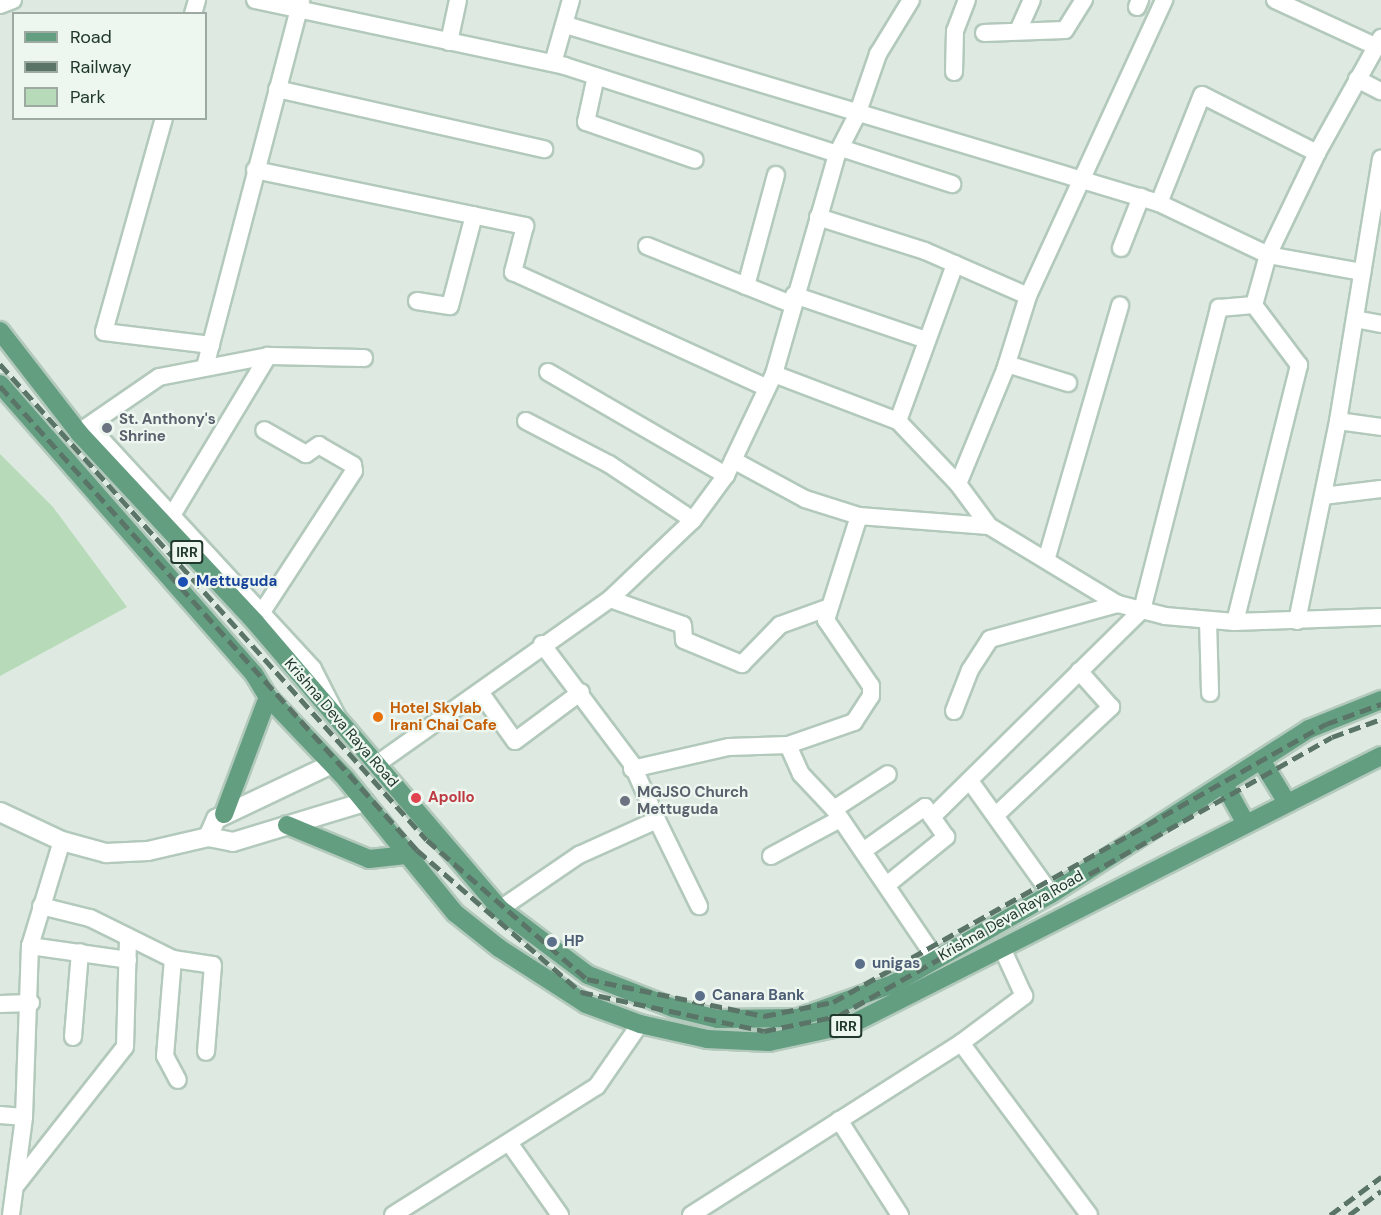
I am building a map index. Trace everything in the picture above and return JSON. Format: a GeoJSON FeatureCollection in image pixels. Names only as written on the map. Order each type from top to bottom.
{"type":"FeatureCollection","features":[{"type":"Feature","properties":{"kind":"main road","name":"Krishna Deva Raya Road"},"geometry":{"type":"LineString","coordinates":[[0,332],[255,622],[500,909],[588,975],[627,993],[718,1019],[798,1018],[893,984],[1051,894],[1309,729],[1381,700]]}},
{"type":"Feature","properties":{"kind":"main road","name":"Krishna Deva Raya Road"},"geometry":{"type":"LineString","coordinates":[[0,384],[255,674],[268,697],[332,764],[455,913],[499,948],[586,1004],[640,1024],[707,1039],[769,1042],[820,1034],[889,1007],[1286,801],[1381,756]]}},
{"type":"Feature","properties":{"kind":"main road"},"geometry":{"type":"LineString","coordinates":[[224,814],[268,697]]}},
{"type":"Feature","properties":{"kind":"main road"},"geometry":{"type":"LineString","coordinates":[[1261,760],[1286,801]]}},
{"type":"Feature","properties":{"kind":"main road"},"geometry":{"type":"LineString","coordinates":[[1224,784],[1245,822]]}},
{"type":"Feature","properties":{"kind":"main road"},"geometry":{"type":"LineString","coordinates":[[287,825],[369,859],[408,855]]}},
{"type":"Feature","properties":{"kind":"street"},"geometry":{"type":"LineString","coordinates":[[0,5],[13,0]]}},
{"type":"Feature","properties":{"kind":"street"},"geometry":{"type":"LineString","coordinates":[[255,0],[300,4],[449,42],[553,63],[952,184]]}},
{"type":"Feature","properties":{"kind":"street"},"geometry":{"type":"LineString","coordinates":[[449,42],[458,0]]}},
{"type":"Feature","properties":{"kind":"street"},"geometry":{"type":"LineString","coordinates":[[553,63],[566,25],[571,0]]}},
{"type":"Feature","properties":{"kind":"street"},"geometry":{"type":"LineString","coordinates":[[377,764],[480,692],[542,644],[610,599],[693,520],[730,468],[770,381],[792,299],[839,151],[857,115],[878,54],[911,0]]}},
{"type":"Feature","properties":{"kind":"street"},"geometry":{"type":"LineString","coordinates":[[954,72],[955,31],[968,0]]}},
{"type":"Feature","properties":{"kind":"street"},"geometry":{"type":"LineString","coordinates":[[1018,31],[1032,0]]}},
{"type":"Feature","properties":{"kind":"street"},"geometry":{"type":"LineString","coordinates":[[984,33],[1065,30],[1084,0]]}},
{"type":"Feature","properties":{"kind":"street"},"geometry":{"type":"LineString","coordinates":[[958,484],[1011,366],[1029,304],[1164,0]]}},
{"type":"Feature","properties":{"kind":"street"},"geometry":{"type":"LineString","coordinates":[[1254,305],[1268,255],[1317,153],[1378,42],[1275,0]]}},
{"type":"Feature","properties":{"kind":"street"},"geometry":{"type":"LineString","coordinates":[[205,368],[300,4]]}},
{"type":"Feature","properties":{"kind":"street"},"geometry":{"type":"LineString","coordinates":[[566,25],[857,115],[921,129],[1141,197],[1159,203],[1268,255],[1362,272]]}},
{"type":"Feature","properties":{"kind":"street"},"geometry":{"type":"LineString","coordinates":[[596,76],[586,122],[695,160]]}},
{"type":"Feature","properties":{"kind":"street"},"geometry":{"type":"LineString","coordinates":[[1357,79],[1381,91]]}},
{"type":"Feature","properties":{"kind":"street"},"geometry":{"type":"LineString","coordinates":[[277,90],[544,149]]}},
{"type":"Feature","properties":{"kind":"street"},"geometry":{"type":"LineString","coordinates":[[1159,203],[1202,95],[1317,153]]}},
{"type":"Feature","properties":{"kind":"street"},"geometry":{"type":"LineString","coordinates":[[163,120],[104,332],[211,345]]}},
{"type":"Feature","properties":{"kind":"street"},"geometry":{"type":"LineString","coordinates":[[1297,621],[1338,421],[1362,272],[1376,220],[1381,159]]}},
{"type":"Feature","properties":{"kind":"street"},"geometry":{"type":"LineString","coordinates":[[255,170],[525,226],[513,272],[770,381],[898,421],[958,484],[988,526]]}},
{"type":"Feature","properties":{"kind":"street"},"geometry":{"type":"LineString","coordinates":[[746,286],[776,175]]}},
{"type":"Feature","properties":{"kind":"street"},"geometry":{"type":"LineString","coordinates":[[1121,248],[1141,197]]}},
{"type":"Feature","properties":{"kind":"street"},"geometry":{"type":"LineString","coordinates":[[417,301],[450,306],[474,215]]}},
{"type":"Feature","properties":{"kind":"street"},"geometry":{"type":"LineString","coordinates":[[818,217],[955,264],[1029,304]]}},
{"type":"Feature","properties":{"kind":"street"},"geometry":{"type":"LineString","coordinates":[[648,246],[746,286],[926,340]]}},
{"type":"Feature","properties":{"kind":"street"},"geometry":{"type":"LineString","coordinates":[[898,421],[955,264]]}},
{"type":"Feature","properties":{"kind":"street"},"geometry":{"type":"LineString","coordinates":[[1047,557],[1120,305]]}},
{"type":"Feature","properties":{"kind":"street"},"geometry":{"type":"LineString","coordinates":[[932,817],[1142,610],[1219,308],[1254,305]]}},
{"type":"Feature","properties":{"kind":"street"},"geometry":{"type":"LineString","coordinates":[[1235,622],[1299,364],[1254,305]]}},
{"type":"Feature","properties":{"kind":"street"},"geometry":{"type":"LineString","coordinates":[[1354,319],[1381,324]]}},
{"type":"Feature","properties":{"kind":"street"},"geometry":{"type":"LineString","coordinates":[[171,518],[267,356]]}},
{"type":"Feature","properties":{"kind":"street"},"geometry":{"type":"LineString","coordinates":[[339,719],[329,693],[313,669],[84,429],[159,377],[267,356],[364,358]]}},
{"type":"Feature","properties":{"kind":"street"},"geometry":{"type":"LineString","coordinates":[[1011,366],[1068,383]]}},
{"type":"Feature","properties":{"kind":"street"},"geometry":{"type":"LineString","coordinates":[[548,372],[730,468],[805,499],[859,516],[988,526],[1047,557],[1118,604],[1142,610],[1235,622],[1381,617]]}},
{"type":"Feature","properties":{"kind":"street"},"geometry":{"type":"LineString","coordinates":[[526,421],[609,464],[693,520]]}},
{"type":"Feature","properties":{"kind":"street"},"geometry":{"type":"LineString","coordinates":[[1338,421],[1381,427]]}},
{"type":"Feature","properties":{"kind":"street"},"geometry":{"type":"LineString","coordinates":[[261,612],[354,471],[353,465],[319,445],[306,454],[264,430]]}},
{"type":"Feature","properties":{"kind":"street"},"geometry":{"type":"LineString","coordinates":[[1323,496],[1381,489]]}},
{"type":"Feature","properties":{"kind":"street"},"geometry":{"type":"LineString","coordinates":[[632,769],[729,747],[788,745],[854,722],[870,696],[864,675],[831,631],[827,608],[859,516]]}},
{"type":"Feature","properties":{"kind":"street"},"geometry":{"type":"LineString","coordinates":[[610,599],[683,625],[684,640],[742,664],[780,625],[827,608]]}},
{"type":"Feature","properties":{"kind":"street"},"geometry":{"type":"LineString","coordinates":[[954,711],[970,670],[990,639],[1118,604]]}},
{"type":"Feature","properties":{"kind":"street"},"geometry":{"type":"LineString","coordinates":[[1208,620],[1210,693]]}},
{"type":"Feature","properties":{"kind":"street"},"geometry":{"type":"LineString","coordinates":[[542,644],[581,692],[632,769],[699,906]]}},
{"type":"Feature","properties":{"kind":"street"},"geometry":{"type":"LineString","coordinates":[[996,815],[1111,707],[1079,671]]}},
{"type":"Feature","properties":{"kind":"street"},"geometry":{"type":"LineString","coordinates":[[480,692],[515,741],[581,692]]}},
{"type":"Feature","properties":{"kind":"street"},"geometry":{"type":"LineString","coordinates":[[788,745],[801,774],[837,814],[888,884],[936,959]]}},
{"type":"Feature","properties":{"kind":"street"},"geometry":{"type":"LineString","coordinates":[[208,837],[216,819],[224,814],[332,764]]}},
{"type":"Feature","properties":{"kind":"street"},"geometry":{"type":"LineString","coordinates":[[771,856],[837,814],[888,774]]}},
{"type":"Feature","properties":{"kind":"street"},"geometry":{"type":"LineString","coordinates":[[970,781],[1051,894]]}},
{"type":"Feature","properties":{"kind":"street"},"geometry":{"type":"LineString","coordinates":[[0,812],[62,841],[106,853],[148,851],[208,837],[232,842],[364,802]]}},
{"type":"Feature","properties":{"kind":"street"},"geometry":{"type":"LineString","coordinates":[[863,851],[925,807],[946,837],[888,884]]}},
{"type":"Feature","properties":{"kind":"street"},"geometry":{"type":"LineString","coordinates":[[500,909],[579,855],[657,820]]}},
{"type":"Feature","properties":{"kind":"street"},"geometry":{"type":"LineString","coordinates":[[11,1215],[17,1185],[24,1117],[31,1003],[30,946],[62,841]]}},
{"type":"Feature","properties":{"kind":"street"},"geometry":{"type":"LineString","coordinates":[[41,906],[90,918],[173,959],[213,964],[206,1052]]}},
{"type":"Feature","properties":{"kind":"street"},"geometry":{"type":"LineString","coordinates":[[17,1185],[125,1047],[128,937]]}},
{"type":"Feature","properties":{"kind":"street"},"geometry":{"type":"LineString","coordinates":[[30,946],[128,960]]}},
{"type":"Feature","properties":{"kind":"street"},"geometry":{"type":"LineString","coordinates":[[691,1215],[961,1043],[1024,996],[1002,948]]}},
{"type":"Feature","properties":{"kind":"street"},"geometry":{"type":"LineString","coordinates":[[73,1037],[80,952]]}},
{"type":"Feature","properties":{"kind":"street"},"geometry":{"type":"LineString","coordinates":[[173,959],[165,1056],[178,1080]]}},
{"type":"Feature","properties":{"kind":"street"},"geometry":{"type":"LineString","coordinates":[[0,1004],[31,1003]]}},
{"type":"Feature","properties":{"kind":"street"},"geometry":{"type":"LineString","coordinates":[[393,1215],[510,1144],[597,1086],[640,1024]]}},
{"type":"Feature","properties":{"kind":"street"},"geometry":{"type":"LineString","coordinates":[[961,1043],[1089,1215]]}},
{"type":"Feature","properties":{"kind":"street"},"geometry":{"type":"LineString","coordinates":[[0,1115],[24,1117]]}},
{"type":"Feature","properties":{"kind":"street"},"geometry":{"type":"LineString","coordinates":[[839,1120],[900,1215]]}},
{"type":"Feature","properties":{"kind":"street"},"geometry":{"type":"LineString","coordinates":[[510,1144],[553,1213]]}},
{"type":"Feature","properties":{"kind":"green space"},"geometry":{"type":"Polygon","coordinates":[[[0,454],[53,507],[127,607],[0,676],[0,454]]]}},
{"type":"Feature","properties":{"kind":"railway"},"geometry":{"type":"LineString","coordinates":[[0,364],[427,840],[587,979],[764,1016],[833,1002],[1326,724],[1381,704]]}},
{"type":"Feature","properties":{"kind":"railway"},"geometry":{"type":"LineString","coordinates":[[0,386],[417,850],[581,992],[764,1031],[838,1016],[1332,737],[1381,719]]}},
{"type":"Feature","properties":{"kind":"railway"},"geometry":{"type":"LineString","coordinates":[[1330,1215],[1381,1177]]}},
{"type":"Feature","properties":{"kind":"railway"},"geometry":{"type":"LineString","coordinates":[[1349,1215],[1381,1191]]}},
{"type":"Feature","properties":{"kind":"place","name":"St. Anthony's Shrine"},"geometry":{"type":"Point","coordinates":[107,428]}},
{"type":"Feature","properties":{"kind":"place","name":"Mettuguda"},"geometry":{"type":"Point","coordinates":[183,582]}},
{"type":"Feature","properties":{"kind":"place","name":"Hotel Skylab Irani Chai Cafe"},"geometry":{"type":"Point","coordinates":[378,717]}},
{"type":"Feature","properties":{"kind":"place","name":"Apollo"},"geometry":{"type":"Point","coordinates":[416,798]}},
{"type":"Feature","properties":{"kind":"place","name":"MGJSO Church Mettuguda"},"geometry":{"type":"Point","coordinates":[625,801]}},
{"type":"Feature","properties":{"kind":"place","name":"HP"},"geometry":{"type":"Point","coordinates":[552,942]}},
{"type":"Feature","properties":{"kind":"place","name":"unigas"},"geometry":{"type":"Point","coordinates":[860,964]}},
{"type":"Feature","properties":{"kind":"place","name":"Canara Bank"},"geometry":{"type":"Point","coordinates":[700,996]}}]}
